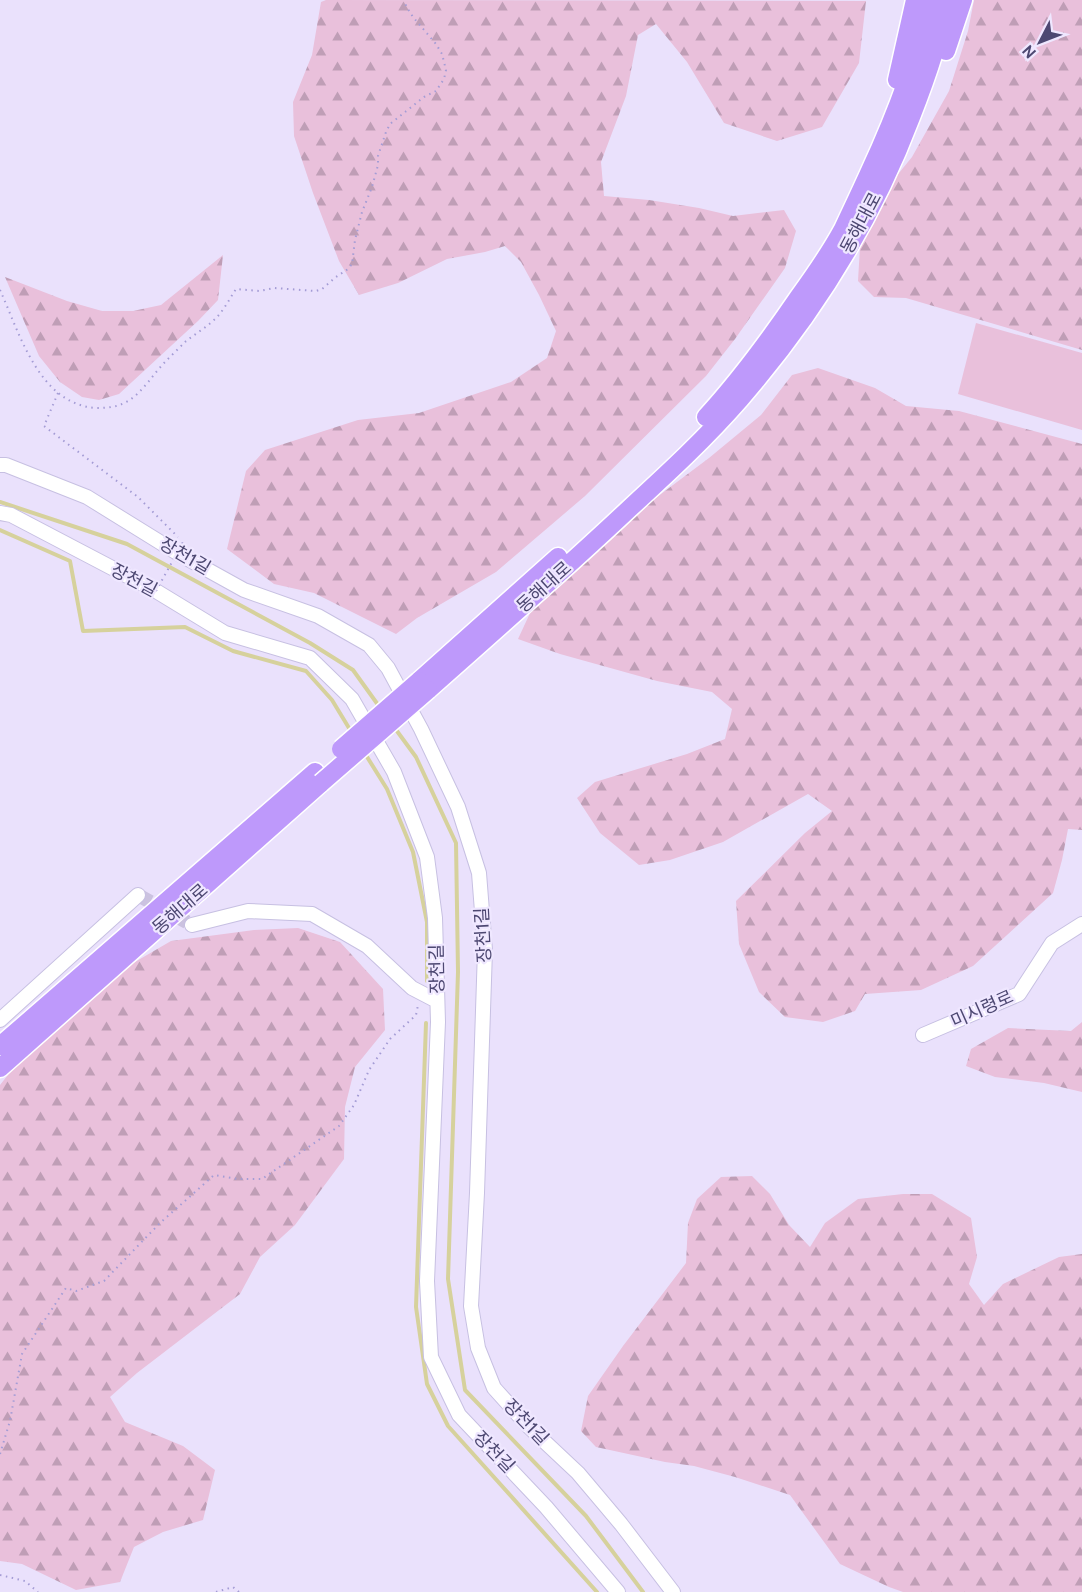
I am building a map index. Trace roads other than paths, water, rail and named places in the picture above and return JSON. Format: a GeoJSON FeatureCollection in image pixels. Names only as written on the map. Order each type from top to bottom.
{"type":"FeatureCollection","features":[{"type":"Feature","properties":{"kind":"main road"},"geometry":{"type":"LineString","coordinates":[[900,123],[896,87],[915,0]]}},
{"type":"Feature","properties":{"kind":"main road","name":"동해대로"},"geometry":{"type":"LineString","coordinates":[[900,123],[907,83],[922,36],[930,0]]}},
{"type":"Feature","properties":{"kind":"main road","name":"동해대로"},"geometry":{"type":"LineString","coordinates":[[0,1046],[318,777],[423,685],[639,486],[730,390],[776,331],[842,231],[928,73],[947,0]]}},
{"type":"Feature","properties":{"kind":"main road"},"geometry":{"type":"LineString","coordinates":[[900,123],[938,78],[963,0]]}},
{"type":"Feature","properties":{"kind":"main road","name":"동해대로"},"geometry":{"type":"LineString","coordinates":[[0,1068],[318,777]]}},
{"type":"Feature","properties":{"kind":"street","name":"장천1길"},"geometry":{"type":"LineString","coordinates":[[0,465],[6,465],[87,497],[179,554],[244,590],[318,616],[369,645],[388,668],[422,729],[458,807],[479,873],[485,950],[471,1305],[478,1348],[494,1388],[529,1427],[578,1473],[621,1524],[667,1590]]}},
{"type":"Feature","properties":{"kind":"street","name":"장천길"},"geometry":{"type":"LineString","coordinates":[[0,513],[11,515],[156,591],[225,633],[310,658],[352,699],[394,772],[427,857],[435,918],[438,1022],[427,1281],[432,1357],[459,1415],[546,1506],[618,1592]]}},
{"type":"Feature","properties":{"kind":"street"},"geometry":{"type":"LineString","coordinates":[[0,1020],[138,895]]}},
{"type":"Feature","properties":{"kind":"street"},"geometry":{"type":"LineString","coordinates":[[192,925],[248,911],[312,914],[367,946],[412,988],[437,1001]]}},
{"type":"Feature","properties":{"kind":"street","name":"미시령로"},"geometry":{"type":"LineString","coordinates":[[923,1035],[1019,994],[1052,943],[1082,924]]}},
{"type":"Feature","properties":{"kind":"waterway"},"geometry":{"type":"LineString","coordinates":[[0,502],[127,544],[310,643],[353,670],[381,709]]}},
{"type":"Feature","properties":{"kind":"waterway"},"geometry":{"type":"LineString","coordinates":[[0,530],[70,561],[83,631],[185,627],[233,651],[306,671],[332,700],[352,733]]}},
{"type":"Feature","properties":{"kind":"waterway"},"geometry":{"type":"LineString","coordinates":[[394,727],[416,757],[456,843],[458,972],[448,1279],[465,1390],[586,1516],[643,1592]]}},
{"type":"Feature","properties":{"kind":"waterway"},"geometry":{"type":"LineString","coordinates":[[364,752],[387,789],[413,852],[427,922],[427,981]]}},
{"type":"Feature","properties":{"kind":"waterway"},"geometry":{"type":"LineString","coordinates":[[426,1023],[416,1307],[427,1384],[448,1426],[597,1592]]}},
{"type":"Feature","properties":{"kind":"tunnel"},"geometry":{"type":"LineString","coordinates":[[138,895],[192,925]]}}]}
